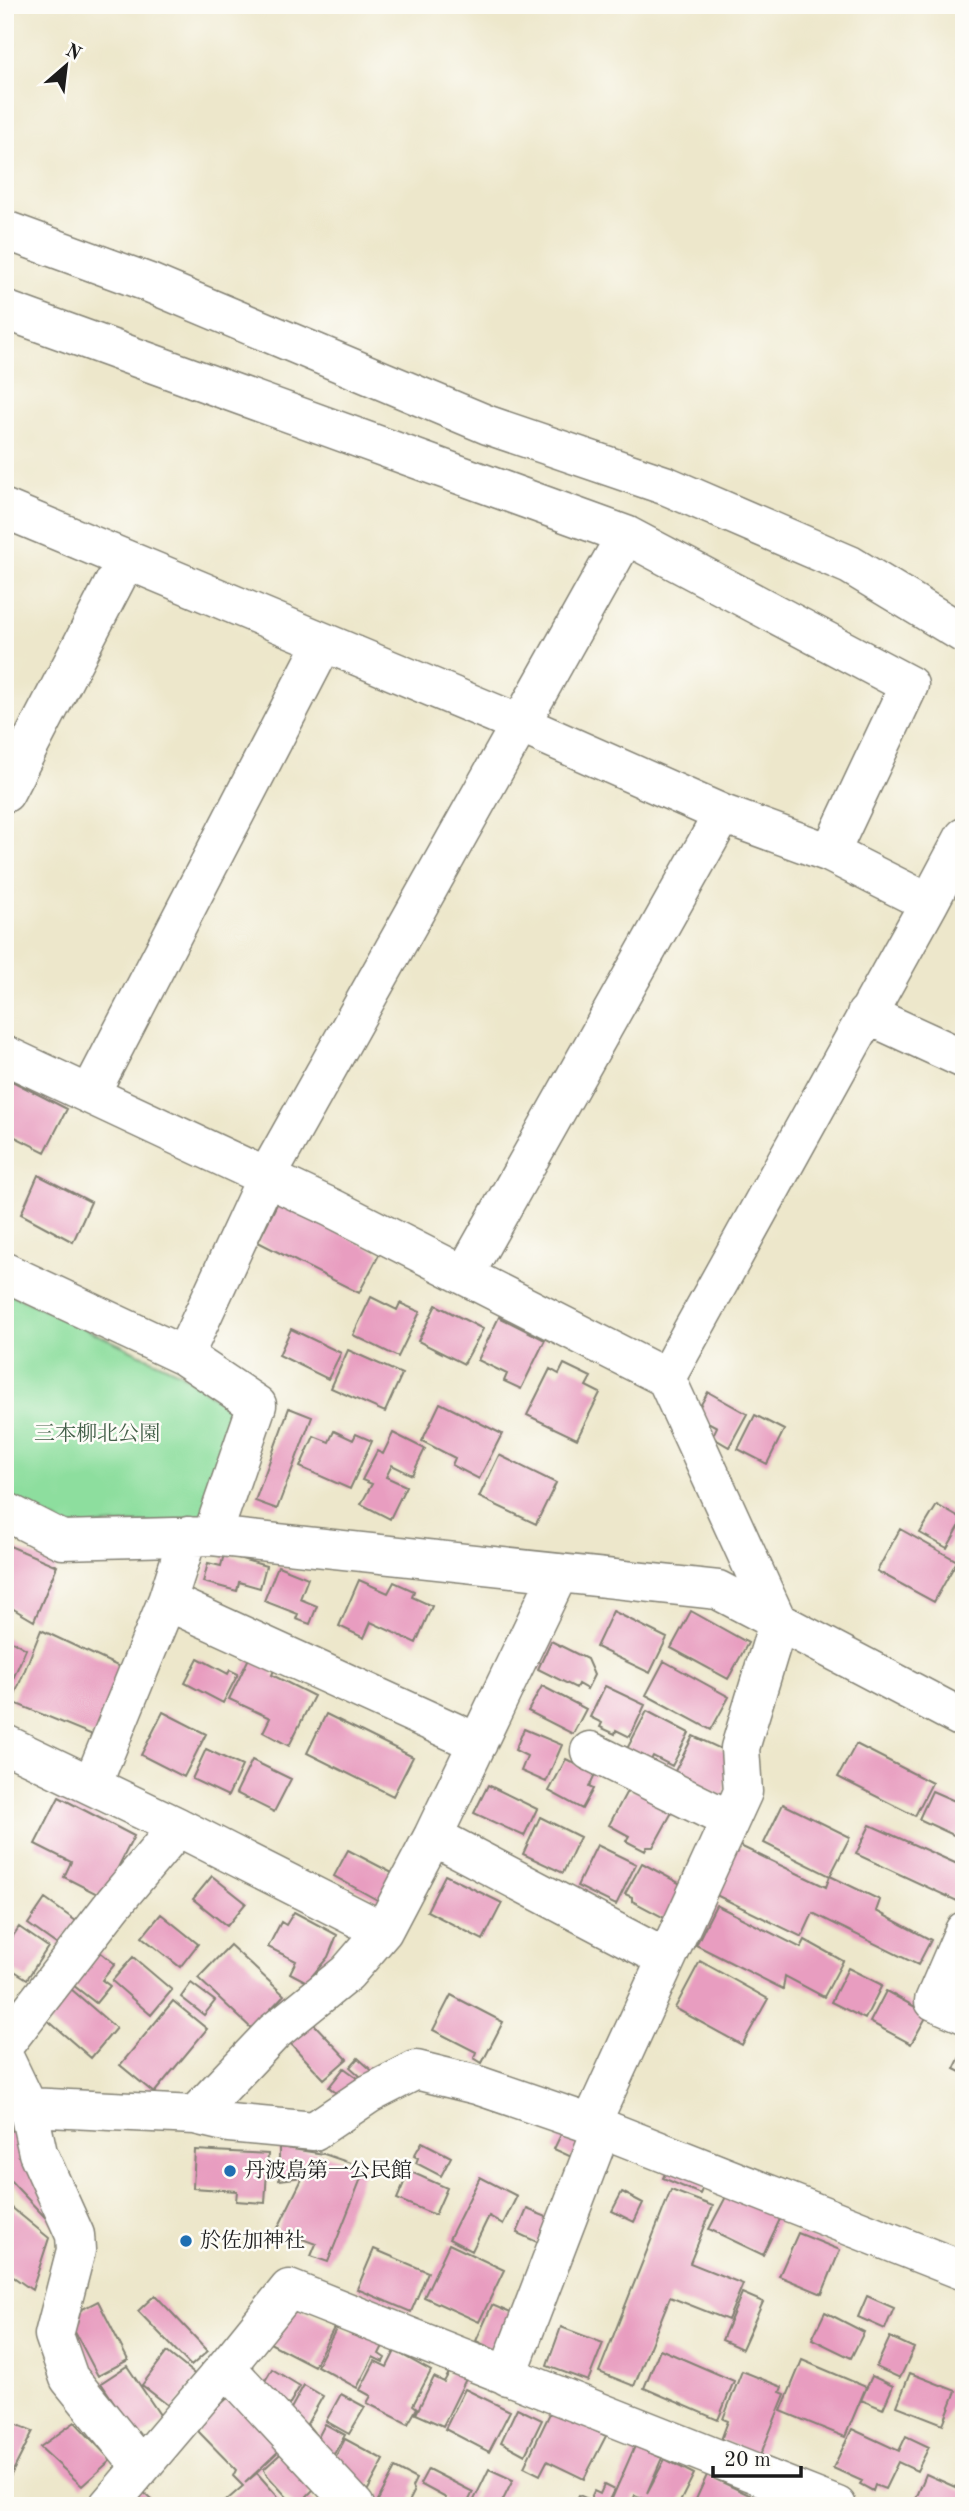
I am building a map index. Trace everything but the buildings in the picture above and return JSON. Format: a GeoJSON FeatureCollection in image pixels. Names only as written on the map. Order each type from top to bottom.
{"type":"FeatureCollection","features":[{"type":"Feature","properties":{"kind":"street"},"geometry":{"type":"LineString","coordinates":[[5,230],[147,282],[488,425],[667,486],[850,565],[964,635]]}},
{"type":"Feature","properties":{"kind":"street"},"geometry":{"type":"LineString","coordinates":[[9,321],[626,535],[909,685],[830,853]]}},
{"type":"Feature","properties":{"kind":"street"},"geometry":{"type":"LineString","coordinates":[[5,509],[520,724],[723,814],[830,853],[929,903]]}},
{"type":"Feature","properties":{"kind":"street"},"geometry":{"type":"LineString","coordinates":[[184,1356],[266,1178],[626,535]]}},
{"type":"Feature","properties":{"kind":"street"},"geometry":{"type":"LineString","coordinates":[[5,793],[127,560]]}},
{"type":"Feature","properties":{"kind":"street"},"geometry":{"type":"LineString","coordinates":[[90,1094],[323,644]]}},
{"type":"Feature","properties":{"kind":"street"},"geometry":{"type":"LineString","coordinates":[[465,1274],[723,814]]}},
{"type":"Feature","properties":{"kind":"street"},"geometry":{"type":"LineString","coordinates":[[666,1378],[866,1014],[959,856]]}},
{"type":"Feature","properties":{"kind":"street"},"geometry":{"type":"LineString","coordinates":[[866,1014],[964,1059]]}},
{"type":"Feature","properties":{"kind":"street"},"geometry":{"type":"LineString","coordinates":[[5,1055],[332,1208],[666,1378],[778,1623],[740,1748],[743,1792],[665,1958],[596,2126],[507,2376]]}},
{"type":"Feature","properties":{"kind":"street"},"geometry":{"type":"LineString","coordinates":[[5,1272],[184,1356],[257,1405],[200,1536],[167,1601],[92,1785]]}},
{"type":"Feature","properties":{"kind":"street"},"geometry":{"type":"LineString","coordinates":[[5,1511],[62,1539],[200,1536],[718,1590],[964,1719]]}},
{"type":"Feature","properties":{"kind":"street"},"geometry":{"type":"LineString","coordinates":[[195,2115],[274,2032],[347,1973],[383,1931],[433,1836],[559,1573]]}},
{"type":"Feature","properties":{"kind":"street"},"geometry":{"type":"LineString","coordinates":[[167,1601],[478,1743]]}},
{"type":"Feature","properties":{"kind":"street"},"geometry":{"type":"LineString","coordinates":[[5,1744],[178,1827],[383,1931]]}},
{"type":"Feature","properties":{"kind":"street"},"geometry":{"type":"LineString","coordinates":[[590,1751],[730,1820]]}},
{"type":"Feature","properties":{"kind":"street"},"geometry":{"type":"LineString","coordinates":[[5,2044],[114,1903],[178,1827]]}},
{"type":"Feature","properties":{"kind":"street"},"geometry":{"type":"LineString","coordinates":[[433,1836],[665,1958]]}},
{"type":"Feature","properties":{"kind":"street"},"geometry":{"type":"LineString","coordinates":[[964,1931],[934,2001],[964,2014]]}},
{"type":"Feature","properties":{"kind":"street"},"geometry":{"type":"LineString","coordinates":[[5,2059],[28,2108],[38,2153],[75,2235],[76,2250],[54,2335],[69,2378],[141,2467]]}},
{"type":"Feature","properties":{"kind":"street"},"geometry":{"type":"LineString","coordinates":[[28,2108],[195,2115],[229,2123],[314,2131],[369,2094],[416,2070],[477,2085],[596,2126],[964,2271]]}},
{"type":"Feature","properties":{"kind":"street"},"geometry":{"type":"LineString","coordinates":[[108,2506],[289,2290],[837,2506]]}},
{"type":"Feature","properties":{"kind":"street"},"geometry":{"type":"LineString","coordinates":[[226,2367],[355,2506]]}},
{"type":"Feature","properties":{"kind":"green space","name":"三本柳北公園"},"geometry":{"type":"Polygon","coordinates":[[[5,1291],[179,1372],[238,1414],[207,1520],[68,1527],[5,1496],[5,1291]]]}},
{"type":"Feature","properties":{"kind":"place","name":"丹波島第一公民館"},"geometry":{"type":"Point","coordinates":[230,2171]}},
{"type":"Feature","properties":{"kind":"place","name":"於佐加神社"},"geometry":{"type":"Point","coordinates":[186,2241]}}]}
